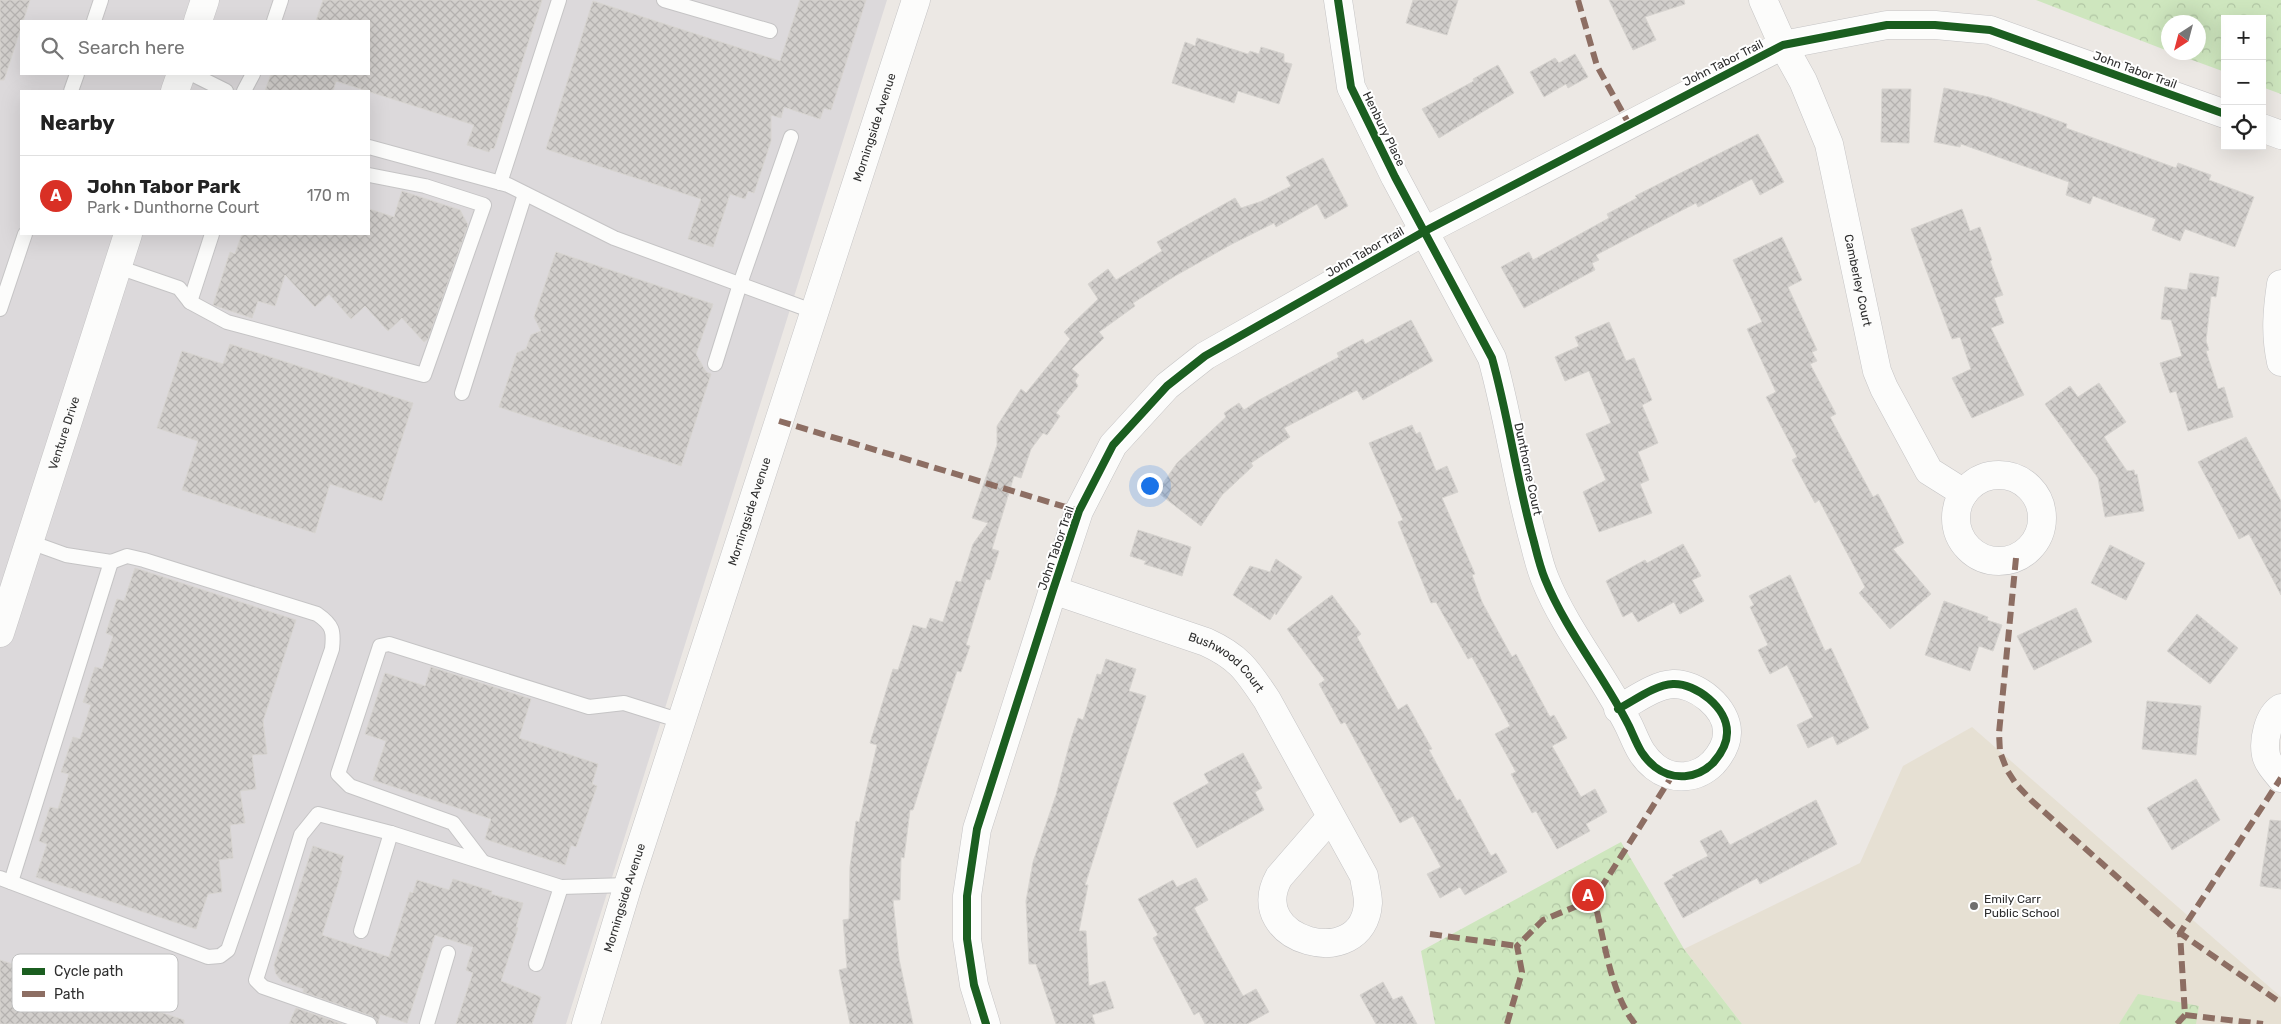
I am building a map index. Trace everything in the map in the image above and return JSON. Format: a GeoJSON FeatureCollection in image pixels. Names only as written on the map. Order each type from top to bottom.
{"type":"FeatureCollection","features":[{"type":"Feature","properties":{"kind":"street"},"geometry":{"type":"LineString","coordinates":[[198,20],[205,0]]}},
{"type":"Feature","properties":{"kind":"street","name":"Morningside Avenue"},"geometry":{"type":"LineString","coordinates":[[586,1024],[628,885],[916,0]]}},
{"type":"Feature","properties":{"kind":"street","name":"Henbury Place"},"geometry":{"type":"LineString","coordinates":[[1338,0],[1351,87],[1425,231]]}},
{"type":"Feature","properties":{"kind":"street","name":"Camberley Court"},"geometry":{"type":"LineString","coordinates":[[1763,0],[1783,45],[1803,81],[1829,144],[1877,371],[1884,388],[1929,471],[1964,493]]}},
{"type":"Feature","properties":{"kind":"street","name":"John Tabor Trail"},"geometry":{"type":"LineString","coordinates":[[986,1024],[974,985],[967,939],[967,896],[975,838],[1052,590],[1079,511],[1113,445],[1167,386],[1205,356],[1425,231],[1783,45],[1887,25],[1935,25],[1990,30],[2221,113]]}},
{"type":"Feature","properties":{"kind":"street"},"geometry":{"type":"LineString","coordinates":[[175,90],[181,75]]}},
{"type":"Feature","properties":{"kind":"street"},"geometry":{"type":"LineString","coordinates":[[2266,129],[2281,134]]}},
{"type":"Feature","properties":{"kind":"street","name":"Dunthorne Court"},"geometry":{"type":"LineString","coordinates":[[1425,231],[1492,358],[1525,515],[1545,579],[1618,709]]}},
{"type":"Feature","properties":{"kind":"street","name":"Venture Drive"},"geometry":{"type":"LineString","coordinates":[[0,633],[128,235]]}},
{"type":"Feature","properties":{"kind":"street"},"geometry":{"type":"LineString","coordinates":[[2281,284],[2276,319],[2281,362]]}},
{"type":"Feature","properties":{"kind":"street","name":"Bushwood Court"},"geometry":{"type":"LineString","coordinates":[[1052,590],[1206,642],[1228,652],[1249,673],[1267,700],[1331,817]]}},
{"type":"Feature","properties":{"kind":"street"},"geometry":{"type":"LineString","coordinates":[[2281,708],[2277,710],[2266,733],[2266,756],[2281,778]]}},
{"type":"Feature","properties":{"kind":"lane"},"geometry":{"type":"LineString","coordinates":[[94,20],[101,0]]}},
{"type":"Feature","properties":{"kind":"lane"},"geometry":{"type":"LineString","coordinates":[[274,20],[281,0]]}},
{"type":"Feature","properties":{"kind":"lane"},"geometry":{"type":"LineString","coordinates":[[500,183],[559,0]]}},
{"type":"Feature","properties":{"kind":"lane"},"geometry":{"type":"LineString","coordinates":[[664,0],[770,31]]}},
{"type":"Feature","properties":{"kind":"lane"},"geometry":{"type":"LineString","coordinates":[[71,90],[77,75]]}},
{"type":"Feature","properties":{"kind":"lane"},"geometry":{"type":"LineString","coordinates":[[194,75],[224,90]]}},
{"type":"Feature","properties":{"kind":"lane"},"geometry":{"type":"LineString","coordinates":[[245,90],[252,75]]}},
{"type":"Feature","properties":{"kind":"lane"},"geometry":{"type":"LineString","coordinates":[[716,364],[740,284],[791,137]]}},
{"type":"Feature","properties":{"kind":"lane"},"geometry":{"type":"LineString","coordinates":[[370,147],[500,183],[614,238],[815,312]]}},
{"type":"Feature","properties":{"kind":"lane"},"geometry":{"type":"LineString","coordinates":[[118,267],[179,288],[190,302],[227,322],[424,375],[484,205],[426,186],[370,175]]}},
{"type":"Feature","properties":{"kind":"lane"},"geometry":{"type":"LineString","coordinates":[[462,394],[525,194]]}},
{"type":"Feature","properties":{"kind":"lane"},"geometry":{"type":"LineString","coordinates":[[0,309],[25,235]]}},
{"type":"Feature","properties":{"kind":"lane"},"geometry":{"type":"LineString","coordinates":[[190,302],[212,235]]}},
{"type":"Feature","properties":{"kind":"lane"},"geometry":{"type":"LineString","coordinates":[[30,542],[66,555],[111,562],[127,556],[144,560],[317,614],[328,622],[333,634],[332,649],[228,950],[220,956],[208,957],[5,880],[111,562]]}},
{"type":"Feature","properties":{"kind":"lane"},"geometry":{"type":"LineString","coordinates":[[482,860],[453,823],[350,786],[338,774],[380,646],[389,644],[589,707],[624,703],[682,721]]}},
{"type":"Feature","properties":{"kind":"lane"},"geometry":{"type":"LineString","coordinates":[[369,1024],[263,988],[256,980],[300,835],[318,814],[482,860],[561,887],[628,885]]}},
{"type":"Feature","properties":{"kind":"lane"},"geometry":{"type":"LineString","coordinates":[[361,931],[391,833]]}},
{"type":"Feature","properties":{"kind":"lane"},"geometry":{"type":"LineString","coordinates":[[536,964],[561,887]]}},
{"type":"Feature","properties":{"kind":"lane"},"geometry":{"type":"LineString","coordinates":[[426,1024],[448,953]]}},
{"type":"Feature","properties":{"kind":"shaded area"},"geometry":{"type":"Polygon","coordinates":[[[0,0],[887,0],[566,1024],[0,1024],[0,0]]]}},
{"type":"Feature","properties":{"kind":"shaded area","name":"Emily Carr Public School"},"geometry":{"type":"Polygon","coordinates":[[[1972,727],[2281,997],[2281,1024],[1742,1024],[1684,949],[1860,863],[1903,766],[1972,727]]]}},
{"type":"Feature","properties":{"kind":"green space"},"geometry":{"type":"Polygon","coordinates":[[[2036,0],[2281,0],[2281,94],[2266,88],[2266,15],[2221,15],[2221,71],[2192,60],[2206,60],[2206,15],[2161,15],[2161,48],[2036,0]]]}},
{"type":"Feature","properties":{"kind":"green space"},"geometry":{"type":"Polygon","coordinates":[[[1621,842],[1684,949],[1742,1024],[1435,1024],[1421,951],[1621,842]]]}},
{"type":"Feature","properties":{"kind":"green space"},"geometry":{"type":"Polygon","coordinates":[[[2138,994],[2199,1006],[2196,1024],[2119,1024],[2138,994]]]}},
{"type":"Feature","properties":{"kind":"building"},"geometry":{"type":"Polygon","coordinates":[[[0,0],[30,0],[24,20],[20,20],[20,31],[4,80],[0,80],[0,0]]]}},
{"type":"Feature","properties":{"kind":"building"},"geometry":{"type":"Polygon","coordinates":[[[323,0],[542,0],[494,149],[491,148],[489,152],[467,145],[474,125],[370,92],[370,90],[336,81],[333,90],[265,90],[271,75],[370,75],[370,20],[316,20],[323,0]]]}},
{"type":"Feature","properties":{"kind":"building"},"geometry":{"type":"Polygon","coordinates":[[[800,0],[866,0],[831,110],[824,108],[820,119],[784,107],[781,118],[771,115],[771,141],[754,193],[748,191],[745,199],[730,194],[713,247],[688,239],[701,199],[546,149],[593,1],[780,61],[800,0]]]}},
{"type":"Feature","properties":{"kind":"building"},"geometry":{"type":"Polygon","coordinates":[[[1413,0],[1458,0],[1447,35],[1406,23],[1413,0]]]}},
{"type":"Feature","properties":{"kind":"building"},"geometry":{"type":"Polygon","coordinates":[[[1609,0],[1684,0],[1685,4],[1645,17],[1656,40],[1633,50],[1609,0]]]}},
{"type":"Feature","properties":{"kind":"building"},"geometry":{"type":"Polygon","coordinates":[[[1197,38],[1248,54],[1250,51],[1259,54],[1261,47],[1284,54],[1284,62],[1292,64],[1279,104],[1238,91],[1234,103],[1172,83],[1185,42],[1195,46],[1197,38]]]}},
{"type":"Feature","properties":{"kind":"building"},"geometry":{"type":"Polygon","coordinates":[[[1575,54],[1588,77],[1568,88],[1566,84],[1544,97],[1530,72],[1555,58],[1559,63],[1575,54]]]}},
{"type":"Feature","properties":{"kind":"building"},"geometry":{"type":"Polygon","coordinates":[[[1498,65],[1514,93],[1439,138],[1422,109],[1474,81],[1473,79],[1498,65]]]}},
{"type":"Feature","properties":{"kind":"building"},"geometry":{"type":"Polygon","coordinates":[[[1944,88],[1989,97],[2042,115],[2067,124],[2066,128],[2176,168],[2178,163],[2211,175],[2209,180],[2254,197],[2235,247],[2185,229],[2180,241],[2152,230],[2156,219],[2093,196],[2090,204],[2066,195],[2069,182],[1961,144],[1960,147],[1934,142],[1944,88]]]}},
{"type":"Feature","properties":{"kind":"building"},"geometry":{"type":"Polygon","coordinates":[[[1882,89],[1911,89],[1909,143],[1881,142],[1882,89]]]}},
{"type":"Feature","properties":{"kind":"building"},"geometry":{"type":"Polygon","coordinates":[[[1758,134],[1784,182],[1760,195],[1752,179],[1698,207],[1696,203],[1596,255],[1599,260],[1592,263],[1595,270],[1524,308],[1501,267],[1529,252],[1533,260],[1609,218],[1607,214],[1637,198],[1635,196],[1758,134]]]}},
{"type":"Feature","properties":{"kind":"building"},"geometry":{"type":"Polygon","coordinates":[[[1323,158],[1348,206],[1325,219],[1317,204],[1276,227],[1274,223],[1232,244],[1175,276],[1133,303],[1135,306],[1099,332],[1104,338],[1072,369],[1079,375],[1075,381],[1078,386],[1056,413],[1060,416],[1047,435],[1043,433],[1031,449],[1021,478],[1014,476],[992,549],[999,551],[990,580],[986,579],[966,645],[970,646],[961,672],[957,671],[913,810],[910,810],[904,858],[901,857],[900,900],[893,900],[899,959],[913,1024],[850,1024],[839,970],[847,968],[843,920],[849,919],[850,867],[856,821],[859,822],[877,745],[870,743],[893,669],[898,670],[913,625],[926,629],[930,618],[943,622],[956,581],[961,582],[973,544],[988,523],[972,518],[997,445],[997,426],[1021,389],[1026,393],[1070,339],[1064,332],[1098,299],[1088,284],[1108,269],[1116,280],[1162,251],[1157,242],[1235,198],[1241,208],[1262,201],[1291,186],[1286,177],[1323,158]]]}},
{"type":"Feature","properties":{"kind":"building"},"geometry":{"type":"Polygon","coordinates":[[[402,191],[460,210],[468,225],[428,339],[424,342],[402,318],[388,331],[365,306],[351,319],[329,294],[315,307],[285,275],[275,306],[258,301],[252,318],[213,305],[230,252],[235,254],[242,235],[370,235],[370,209],[394,217],[402,191]]]}},
{"type":"Feature","properties":{"kind":"building"},"geometry":{"type":"Polygon","coordinates":[[[1962,209],[1970,231],[1980,227],[1992,260],[1990,261],[2003,295],[1994,298],[2004,323],[1991,328],[2024,395],[1972,418],[1952,378],[1971,369],[1960,337],[1952,339],[1911,229],[1962,209]]]}},
{"type":"Feature","properties":{"kind":"building"},"geometry":{"type":"Polygon","coordinates":[[[1782,237],[1802,280],[1788,287],[1817,350],[1812,352],[1817,361],[1810,364],[1836,414],[1830,417],[1873,497],[1878,494],[1904,543],[1893,549],[1931,594],[1890,629],[1859,593],[1865,587],[1819,500],[1815,503],[1792,460],[1797,457],[1766,397],[1776,392],[1747,329],[1762,322],[1733,260],[1782,237]]]}},
{"type":"Feature","properties":{"kind":"building"},"geometry":{"type":"Polygon","coordinates":[[[556,252],[713,304],[696,354],[706,372],[711,374],[681,466],[499,407],[517,353],[526,349],[531,335],[541,331],[534,317],[556,252]]]}},
{"type":"Feature","properties":{"kind":"building"},"geometry":{"type":"Polygon","coordinates":[[[2190,273],[2219,277],[2216,297],[2211,296],[2206,341],[2209,350],[2206,351],[2218,389],[2224,387],[2233,417],[2188,431],[2176,391],[2170,393],[2160,363],[2182,356],[2171,320],[2161,319],[2165,287],[2187,290],[2190,273]]]}},
{"type":"Feature","properties":{"kind":"building"},"geometry":{"type":"Polygon","coordinates":[[[1411,320],[1433,361],[1363,400],[1357,390],[1284,428],[1290,437],[1251,463],[1253,466],[1222,495],[1201,526],[1157,492],[1177,463],[1226,417],[1224,413],[1239,403],[1244,410],[1339,357],[1337,353],[1363,339],[1365,344],[1411,320]]]}},
{"type":"Feature","properties":{"kind":"building"},"geometry":{"type":"Polygon","coordinates":[[[1609,322],[1626,361],[1634,358],[1652,400],[1642,405],[1658,443],[1638,452],[1649,480],[1640,484],[1652,513],[1599,532],[1583,492],[1606,480],[1586,434],[1611,423],[1589,371],[1565,381],[1555,357],[1579,346],[1575,337],[1609,322]]]}},
{"type":"Feature","properties":{"kind":"building"},"geometry":{"type":"Polygon","coordinates":[[[230,344],[413,403],[382,501],[330,484],[315,533],[182,490],[198,441],[157,428],[182,351],[223,364],[230,344]]]}},
{"type":"Feature","properties":{"kind":"building"},"geometry":{"type":"Polygon","coordinates":[[[2099,383],[2126,422],[2104,437],[2127,471],[2134,470],[2135,475],[2137,474],[2144,511],[2105,517],[2098,478],[2045,404],[2070,386],[2078,397],[2099,383]]]}},
{"type":"Feature","properties":{"kind":"building"},"geometry":{"type":"Polygon","coordinates":[[[1412,425],[1416,434],[1420,432],[1436,471],[1447,466],[1458,492],[1442,498],[1475,574],[1472,575],[1482,602],[1512,657],[1516,654],[1550,717],[1554,715],[1567,738],[1552,746],[1581,797],[1595,789],[1607,812],[1586,824],[1590,831],[1557,849],[1536,811],[1532,813],[1511,774],[1516,772],[1495,734],[1510,726],[1472,657],[1468,659],[1436,602],[1431,603],[1398,522],[1403,520],[1369,443],[1412,425]]]}},
{"type":"Feature","properties":{"kind":"building"},"geometry":{"type":"Polygon","coordinates":[[[2246,437],[2281,501],[2281,595],[2249,534],[2239,539],[2198,462],[2246,437]]]}},
{"type":"Feature","properties":{"kind":"building"},"geometry":{"type":"Polygon","coordinates":[[[1138,530],[1191,547],[1182,576],[1144,564],[1146,561],[1130,556],[1138,530]]]}},
{"type":"Feature","properties":{"kind":"building"},"geometry":{"type":"Polygon","coordinates":[[[1683,544],[1701,576],[1692,580],[1704,601],[1680,614],[1674,602],[1638,622],[1632,612],[1623,617],[1606,581],[1645,560],[1647,563],[1683,544]]]}},
{"type":"Feature","properties":{"kind":"building"},"geometry":{"type":"Polygon","coordinates":[[[2110,545],[2145,563],[2126,600],[2091,583],[2110,545]]]}},
{"type":"Feature","properties":{"kind":"building"},"geometry":{"type":"Polygon","coordinates":[[[1276,559],[1302,577],[1276,615],[1275,612],[1270,620],[1233,595],[1250,566],[1270,572],[1276,559]]]}},
{"type":"Feature","properties":{"kind":"building"},"geometry":{"type":"Polygon","coordinates":[[[135,568],[296,620],[263,721],[267,754],[252,755],[256,789],[240,791],[245,823],[230,825],[233,858],[219,860],[222,892],[208,894],[196,929],[36,877],[47,844],[39,841],[50,807],[58,809],[69,774],[61,772],[73,737],[80,739],[91,705],[83,702],[95,667],[102,669],[113,636],[106,633],[117,599],[124,601],[135,568]]]}},
{"type":"Feature","properties":{"kind":"building"},"geometry":{"type":"Polygon","coordinates":[[[1790,575],[1825,651],[1831,648],[1869,728],[1837,745],[1833,736],[1808,748],[1797,725],[1813,717],[1787,665],[1770,674],[1758,650],[1768,645],[1750,607],[1754,605],[1749,596],[1790,575]]]}},
{"type":"Feature","properties":{"kind":"building"},"geometry":{"type":"Polygon","coordinates":[[[1332,595],[1361,634],[1357,637],[1398,710],[1407,704],[1432,749],[1429,750],[1457,801],[1460,799],[1491,856],[1496,853],[1507,872],[1465,895],[1460,887],[1440,898],[1427,874],[1441,867],[1413,816],[1400,823],[1345,722],[1341,724],[1319,684],[1325,680],[1287,629],[1332,595]]]}},
{"type":"Feature","properties":{"kind":"building"},"geometry":{"type":"Polygon","coordinates":[[[1944,601],[1988,617],[1987,620],[2002,625],[1993,651],[1979,646],[1970,671],[1925,655],[1944,601]]]}},
{"type":"Feature","properties":{"kind":"building"},"geometry":{"type":"Polygon","coordinates":[[[2076,608],[2092,642],[2034,670],[2017,636],[2076,608]]]}},
{"type":"Feature","properties":{"kind":"building"},"geometry":{"type":"Polygon","coordinates":[[[2197,614],[2238,648],[2210,684],[2167,651],[2197,614]]]}},
{"type":"Feature","properties":{"kind":"building"},"geometry":{"type":"Polygon","coordinates":[[[1106,659],[1136,669],[1129,691],[1146,696],[1085,885],[1088,885],[1079,931],[1086,931],[1089,986],[1105,981],[1114,1008],[1092,1015],[1095,1024],[1056,1024],[1036,964],[1029,964],[1026,901],[1033,862],[1056,795],[1070,742],[1078,718],[1083,720],[1097,674],[1101,675],[1106,659]]]}},
{"type":"Feature","properties":{"kind":"building"},"geometry":{"type":"Polygon","coordinates":[[[431,667],[531,699],[519,738],[598,764],[592,784],[597,786],[576,847],[571,845],[565,865],[485,839],[491,819],[373,780],[386,741],[365,734],[385,673],[425,686],[431,667]]]}},
{"type":"Feature","properties":{"kind":"building"},"geometry":{"type":"Polygon","coordinates":[[[2147,701],[2201,706],[2196,755],[2142,749],[2147,701]]]}},
{"type":"Feature","properties":{"kind":"building"},"geometry":{"type":"Polygon","coordinates":[[[1243,753],[1262,788],[1255,792],[1264,810],[1197,848],[1173,803],[1209,783],[1204,774],[1243,753]]]}},
{"type":"Feature","properties":{"kind":"building"},"geometry":{"type":"Polygon","coordinates":[[[2196,779],[2220,820],[2172,850],[2147,808],[2196,779]]]}},
{"type":"Feature","properties":{"kind":"building"},"geometry":{"type":"Polygon","coordinates":[[[1816,800],[1837,844],[1760,884],[1757,878],[1683,918],[1664,883],[1674,877],[1672,875],[1708,856],[1700,841],[1721,830],[1730,845],[1816,800]]]}},
{"type":"Feature","properties":{"kind":"building"},"geometry":{"type":"Polygon","coordinates":[[[2270,820],[2281,821],[2281,889],[2260,886],[2270,820]]]}},
{"type":"Feature","properties":{"kind":"building"},"geometry":{"type":"Polygon","coordinates":[[[313,846],[344,856],[340,870],[342,871],[322,935],[389,957],[410,892],[413,893],[417,880],[449,890],[453,879],[492,891],[491,894],[523,903],[516,927],[518,928],[501,981],[541,997],[532,1024],[456,1024],[473,973],[466,970],[473,947],[435,935],[407,1023],[380,1014],[378,1024],[372,1016],[303,992],[304,989],[282,981],[276,974],[274,965],[313,846]]]}},
{"type":"Feature","properties":{"kind":"building"},"geometry":{"type":"Polygon","coordinates":[[[1196,878],[1208,900],[1194,908],[1243,996],[1256,989],[1269,1012],[1247,1024],[1205,1024],[1199,1012],[1194,1015],[1153,938],[1158,935],[1138,899],[1173,880],[1177,887],[1196,878]]]}},
{"type":"Feature","properties":{"kind":"building"},"geometry":{"type":"Polygon","coordinates":[[[0,960],[12,964],[12,1012],[159,1012],[184,1020],[184,1024],[0,1024],[0,960]]]}},
{"type":"Feature","properties":{"kind":"building"},"geometry":{"type":"Polygon","coordinates":[[[1383,982],[1393,1000],[1402,996],[1417,1024],[1376,1024],[1360,995],[1383,982]]]}},
{"type":"Feature","properties":{"kind":"building"},"geometry":{"type":"Polygon","coordinates":[[[296,1008],[342,1024],[289,1024],[296,1008]]]}},
{"type":"Feature","properties":{"kind":"marked path"},"geometry":{"type":"LineString","coordinates":[[1578,0],[1597,66],[1629,124]]}},
{"type":"Feature","properties":{"kind":"marked path"},"geometry":{"type":"LineString","coordinates":[[779,421],[1079,511]]}},
{"type":"Feature","properties":{"kind":"marked path"},"geometry":{"type":"LineString","coordinates":[[2016,558],[1999,733],[2000,752],[2007,770],[2016,784],[2032,801],[2180,933],[2281,1003]]}},
{"type":"Feature","properties":{"kind":"marked path"},"geometry":{"type":"LineString","coordinates":[[1635,1024],[1619,997],[1609,964],[1594,899],[1672,776]]}},
{"type":"Feature","properties":{"kind":"marked path"},"geometry":{"type":"LineString","coordinates":[[2177,1024],[2185,1015],[2180,933],[2281,778]]}},
{"type":"Feature","properties":{"kind":"marked path"},"geometry":{"type":"LineString","coordinates":[[1507,1024],[1522,972],[1517,946],[1543,920],[1594,899]]}},
{"type":"Feature","properties":{"kind":"marked path"},"geometry":{"type":"LineString","coordinates":[[1430,934],[1517,946]]}},
{"type":"Feature","properties":{"kind":"marked path"},"geometry":{"type":"LineString","coordinates":[[2185,1015],[2263,1024]]}},
{"type":"Feature","properties":{"kind":"cycle path"},"geometry":{"type":"LineString","coordinates":[[1338,0],[1351,87],[1395,177],[1492,358],[1528,519],[1545,579],[1563,617],[1619,707],[1629,726],[1642,753],[1655,767],[1669,775],[1692,775],[1713,763],[1726,741],[1726,724],[1716,706],[1700,692],[1682,685],[1673,684],[1659,687],[1644,694],[1624,706],[1618,709]]}},
{"type":"Feature","properties":{"kind":"cycle path"},"geometry":{"type":"LineString","coordinates":[[986,1024],[974,985],[967,939],[967,896],[977,829],[1053,590],[1079,511],[1113,445],[1167,386],[1205,356],[1425,231],[1783,45],[1887,25],[1935,25],[1990,30],[2221,113]]}},
{"type":"Feature","properties":{"kind":"place","name":"John Tabor Park"},"geometry":{"type":"Point","coordinates":[1588,895]}},
{"type":"Feature","properties":{"kind":"place","name":"Emily Carr Public School"},"geometry":{"type":"Point","coordinates":[1974,906]}}]}
